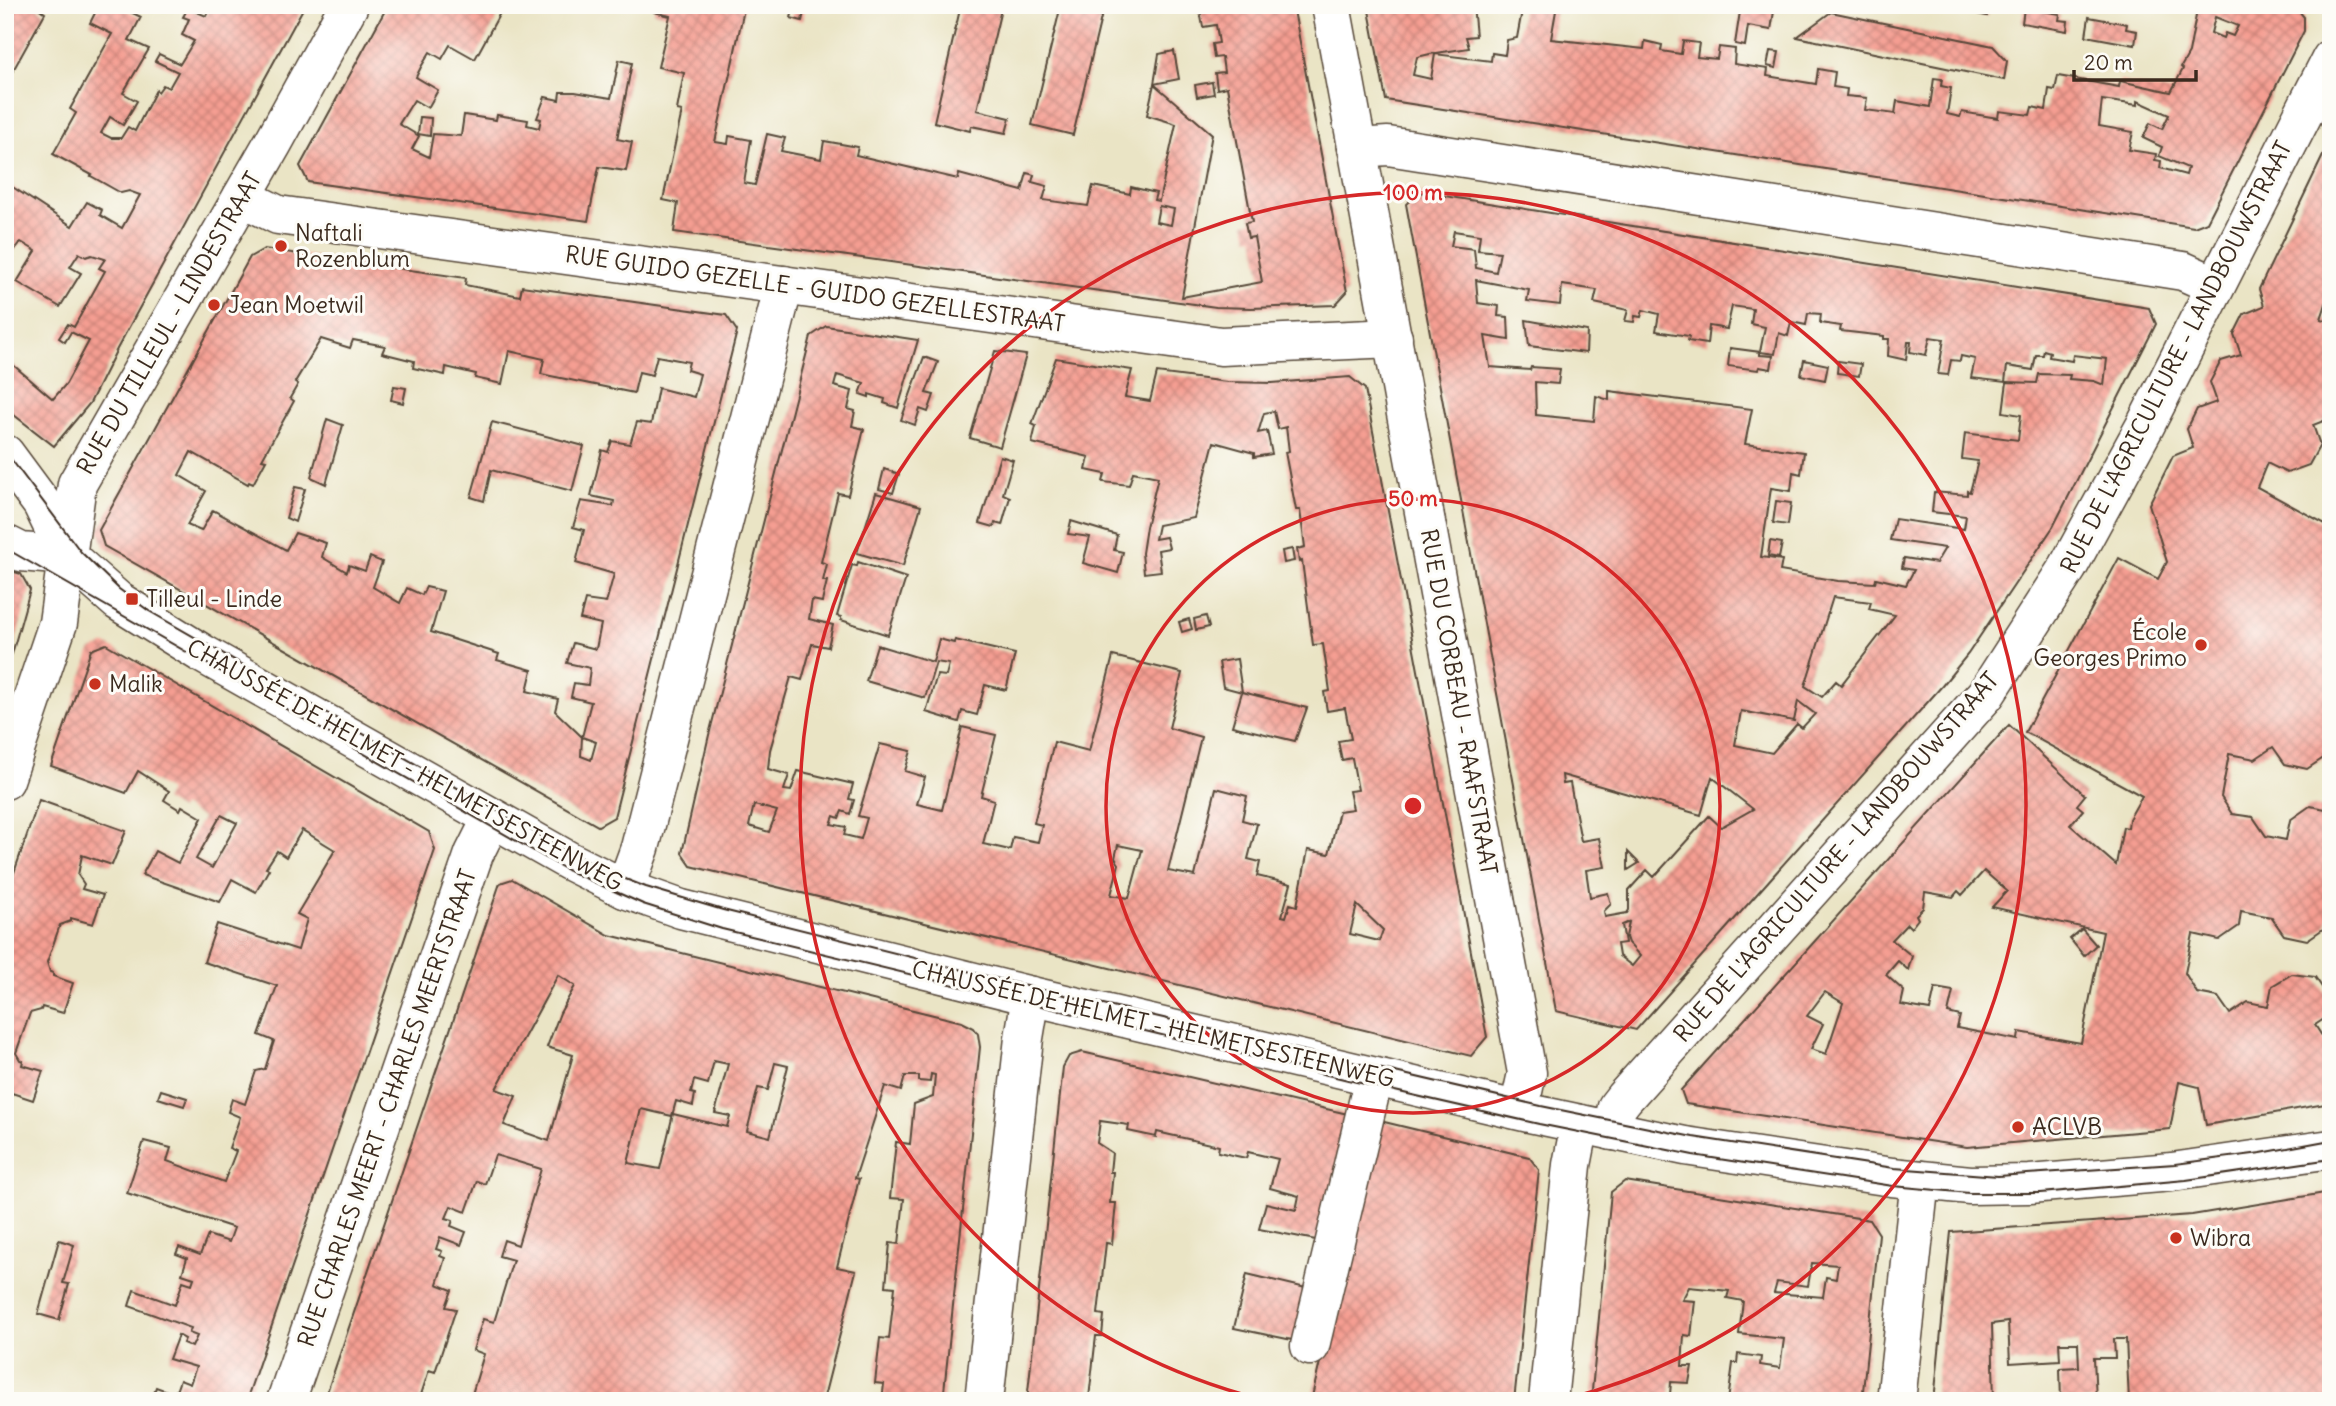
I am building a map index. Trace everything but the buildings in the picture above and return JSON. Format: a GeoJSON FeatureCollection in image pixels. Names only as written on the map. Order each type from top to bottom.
{"type":"FeatureCollection","features":[{"type":"Feature","properties":{"kind":"street","name":"RUE DU TILLEUL - LINDESTRAAT"},"geometry":{"type":"LineString","coordinates":[[5,780],[58,623],[77,484],[349,5]]}},
{"type":"Feature","properties":{"kind":"street","name":"RUE DU CORBEAU - RAAFSTRAAT"},"geometry":{"type":"LineString","coordinates":[[1331,5],[1527,1073],[1519,1110]]}},
{"type":"Feature","properties":{"kind":"street","name":"RUE DE L'AGRICULTURE - LANDBOUWSTRAAT"},"geometry":{"type":"LineString","coordinates":[[1548,1401],[1572,1165],[1596,1127],[1617,1107],[1986,694],[2068,567],[2145,426],[2214,285],[2331,59]]}},
{"type":"Feature","properties":{"kind":"street"},"geometry":{"type":"LineString","coordinates":[[1357,148],[1388,146],[2183,271],[2214,285]]}},
{"type":"Feature","properties":{"kind":"street","name":"RUE GUIDO GEZELLE - GUIDO GEZELLESTRAAT"},"geometry":{"type":"LineString","coordinates":[[242,197],[278,215],[1221,346],[1393,338]]}},
{"type":"Feature","properties":{"kind":"street"},"geometry":{"type":"LineString","coordinates":[[625,889],[640,848],[784,285]]}},
{"type":"Feature","properties":{"kind":"street"},"geometry":{"type":"LineString","coordinates":[[5,454],[42,504],[67,556]]}},
{"type":"Feature","properties":{"kind":"street"},"geometry":{"type":"LineString","coordinates":[[5,544],[21,552],[67,556]]}},
{"type":"Feature","properties":{"kind":"street","name":"CHAUSSÉE DE HELMET - HELMETSESTEENWEG"},"geometry":{"type":"LineString","coordinates":[[67,556],[118,601],[192,648],[492,818],[625,889],[681,909],[733,923],[1031,996],[1596,1127],[1685,1146],[1920,1180],[1995,1186],[2088,1180],[2221,1166],[2331,1149]]}},
{"type":"Feature","properties":{"kind":"street","name":"RUE CHARLES MEERT - CHARLES MEERTSTRAAT"},"geometry":{"type":"LineString","coordinates":[[286,1401],[474,855],[492,818]]}},
{"type":"Feature","properties":{"kind":"street"},"geometry":{"type":"LineString","coordinates":[[984,1401],[1024,1038],[1031,996]]}},
{"type":"Feature","properties":{"kind":"street"},"geometry":{"type":"LineString","coordinates":[[1310,1346],[1374,1077]]}},
{"type":"Feature","properties":{"kind":"street"},"geometry":{"type":"LineString","coordinates":[[1896,1401],[1920,1180]]}},
{"type":"Feature","properties":{"kind":"tram line"},"geometry":{"type":"LineString","coordinates":[[5,451],[81,552],[119,589],[149,611],[569,852],[610,873],[646,887],[723,910],[1039,989],[1541,1106],[1693,1137],[1894,1168],[1998,1176],[2175,1164],[2261,1153],[2331,1140]]}},
{"type":"Feature","properties":{"kind":"tram line"},"geometry":{"type":"LineString","coordinates":[[5,548],[567,870],[643,904],[722,929],[1539,1124],[1693,1155],[1893,1186],[1969,1193],[2041,1193],[2186,1180],[2331,1159]]}},
{"type":"Feature","properties":{"kind":"place","name":"Naftali Rozenblum"},"geometry":{"type":"Point","coordinates":[281,246]}},
{"type":"Feature","properties":{"kind":"place","name":"Jean Moetwil"},"geometry":{"type":"Point","coordinates":[214,305]}},
{"type":"Feature","properties":{"kind":"place","name":"Tilleul - Linde"},"geometry":{"type":"Point","coordinates":[132,599]}},
{"type":"Feature","properties":{"kind":"place","name":"École Georges Primo"},"geometry":{"type":"Point","coordinates":[2201,645]}},
{"type":"Feature","properties":{"kind":"place","name":"Malik"},"geometry":{"type":"Point","coordinates":[95,684]}},
{"type":"Feature","properties":{"kind":"place","name":"ACLVB"},"geometry":{"type":"Point","coordinates":[2018,1127]}},
{"type":"Feature","properties":{"kind":"place","name":"Wibra"},"geometry":{"type":"Point","coordinates":[2176,1238]}}]}
